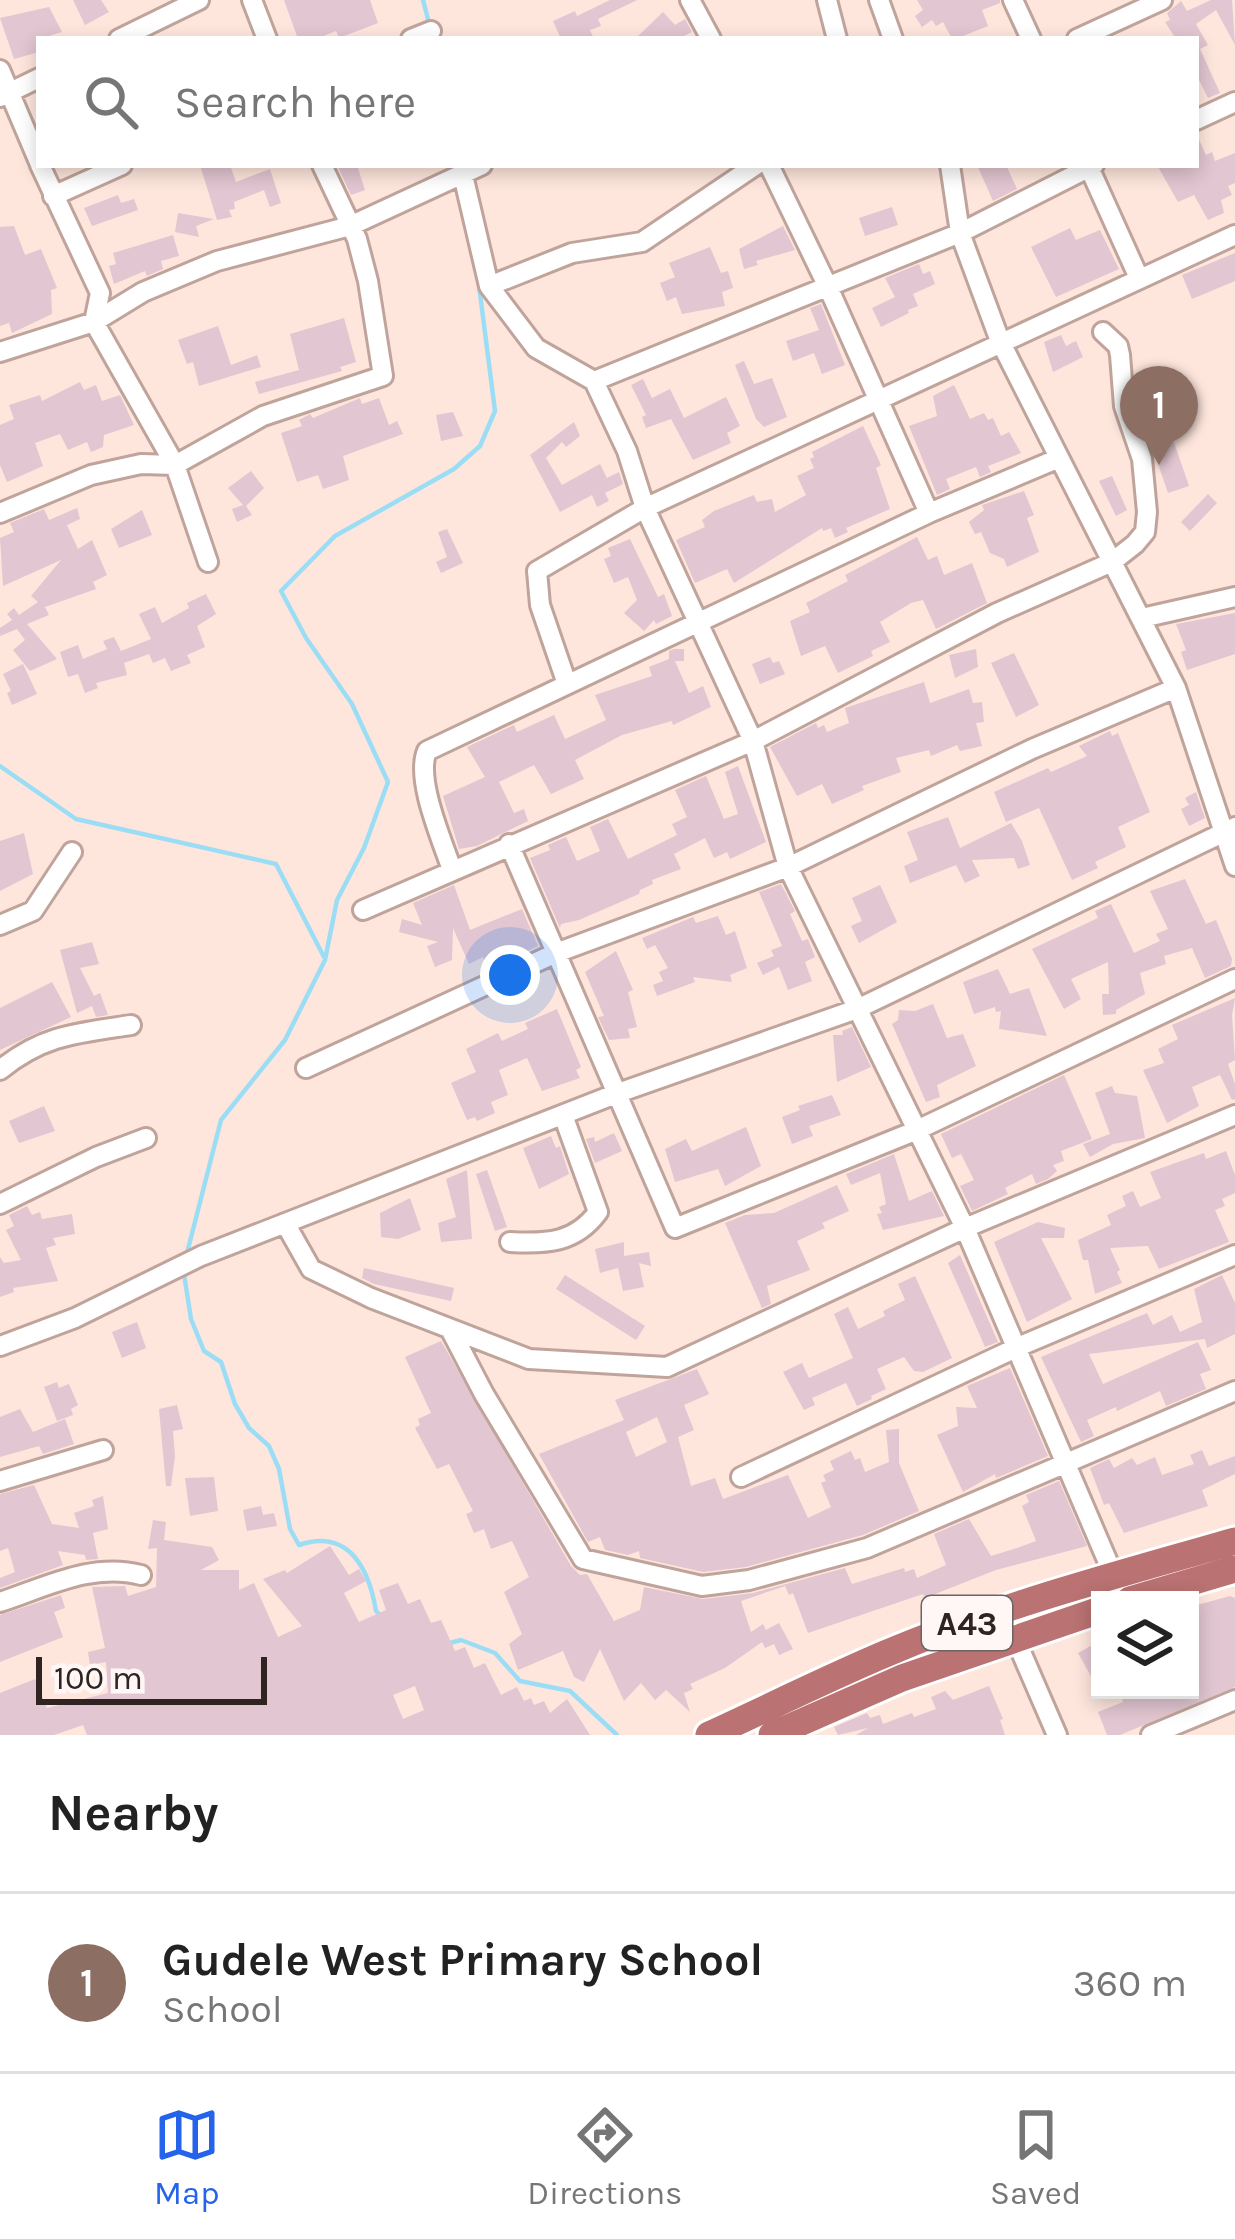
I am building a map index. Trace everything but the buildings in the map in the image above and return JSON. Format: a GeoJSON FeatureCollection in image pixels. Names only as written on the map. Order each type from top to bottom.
{"type":"FeatureCollection","features":[{"type":"Feature","properties":{"kind":"highway","name":"A43"},"geometry":{"type":"LineString","coordinates":[[710,1735],[885,1654],[1113,1574],[1235,1541]]}},
{"type":"Feature","properties":{"kind":"highway"},"geometry":{"type":"LineString","coordinates":[[1160,1591],[1235,1569]]}},
{"type":"Feature","properties":{"kind":"highway","name":"A43"},"geometry":{"type":"LineString","coordinates":[[772,1735],[902,1678],[1091,1613]]}},
{"type":"Feature","properties":{"kind":"street"},"geometry":{"type":"LineString","coordinates":[[125,36],[199,0]]}},
{"type":"Feature","properties":{"kind":"street"},"geometry":{"type":"LineString","coordinates":[[252,0],[266,36]]}},
{"type":"Feature","properties":{"kind":"street"},"geometry":{"type":"LineString","coordinates":[[690,0],[709,36]]}},
{"type":"Feature","properties":{"kind":"street"},"geometry":{"type":"LineString","coordinates":[[827,0],[835,36]]}},
{"type":"Feature","properties":{"kind":"street"},"geometry":{"type":"LineString","coordinates":[[879,0],[892,36]]}},
{"type":"Feature","properties":{"kind":"street"},"geometry":{"type":"LineString","coordinates":[[1013,0],[1030,36]]}},
{"type":"Feature","properties":{"kind":"street"},"geometry":{"type":"LineString","coordinates":[[1084,36],[1162,0]]}},
{"type":"Feature","properties":{"kind":"street"},"geometry":{"type":"LineString","coordinates":[[418,36],[431,31]]}},
{"type":"Feature","properties":{"kind":"street"},"geometry":{"type":"LineString","coordinates":[[0,70],[5,94],[36,155]]}},
{"type":"Feature","properties":{"kind":"street"},"geometry":{"type":"LineString","coordinates":[[5,94],[36,79]]}},
{"type":"Feature","properties":{"kind":"street"},"geometry":{"type":"LineString","coordinates":[[1199,119],[1235,103]]}},
{"type":"Feature","properties":{"kind":"street"},"geometry":{"type":"LineString","coordinates":[[42,168],[100,293],[94,322],[176,465],[208,562]]}},
{"type":"Feature","properties":{"kind":"street"},"geometry":{"type":"LineString","coordinates":[[53,196],[115,168]]}},
{"type":"Feature","properties":{"kind":"street"},"geometry":{"type":"LineString","coordinates":[[0,514],[91,475],[141,464],[176,465],[263,416],[383,376],[368,280],[323,168]]}},
{"type":"Feature","properties":{"kind":"street"},"geometry":{"type":"LineString","coordinates":[[0,352],[94,322],[143,292],[217,261],[350,226],[477,168]]}},
{"type":"Feature","properties":{"kind":"street"},"geometry":{"type":"LineString","coordinates":[[488,286],[572,253],[642,242],[752,168]]}},
{"type":"Feature","properties":{"kind":"street"},"geometry":{"type":"LineString","coordinates":[[770,168],[929,513]]}},
{"type":"Feature","properties":{"kind":"street"},"geometry":{"type":"LineString","coordinates":[[950,168],[960,233],[1000,341],[1176,688],[1229,830],[1235,866]]}},
{"type":"Feature","properties":{"kind":"street"},"geometry":{"type":"LineString","coordinates":[[594,381],[960,233],[1086,168]]}},
{"type":"Feature","properties":{"kind":"street"},"geometry":{"type":"LineString","coordinates":[[1091,168],[1139,278]]}},
{"type":"Feature","properties":{"kind":"street"},"geometry":{"type":"LineString","coordinates":[[464,175],[488,286],[536,348],[594,381],[626,451],[645,508],[753,741],[788,867],[965,1228],[1113,1574]]}},
{"type":"Feature","properties":{"kind":"street"},"geometry":{"type":"LineString","coordinates":[[567,684],[539,605],[538,571],[645,508],[1235,235]]}},
{"type":"Feature","properties":{"kind":"street"},"geometry":{"type":"LineString","coordinates":[[363,910],[753,741],[997,613],[1112,562],[1136,544],[1144,532],[1147,512],[1142,459],[1124,406],[1120,355],[1113,340],[1102,332]]}},
{"type":"Feature","properties":{"kind":"street"},"geometry":{"type":"LineString","coordinates":[[452,870],[428,795],[423,758],[427,751],[929,513],[1057,459]]}},
{"type":"Feature","properties":{"kind":"street"},"geometry":{"type":"LineString","coordinates":[[1142,618],[1235,597]]}},
{"type":"Feature","properties":{"kind":"street"},"geometry":{"type":"LineString","coordinates":[[306,1068],[556,953],[788,867],[1032,749],[1176,688]]}},
{"type":"Feature","properties":{"kind":"street"},"geometry":{"type":"LineString","coordinates":[[0,1346],[75,1318],[184,1263],[285,1223],[618,1094],[857,1009],[1229,830]]}},
{"type":"Feature","properties":{"kind":"street"},"geometry":{"type":"LineString","coordinates":[[508,844],[675,1228],[915,1131],[1235,979]]}},
{"type":"Feature","properties":{"kind":"street"},"geometry":{"type":"LineString","coordinates":[[0,925],[33,911],[72,852]]}},
{"type":"Feature","properties":{"kind":"street"},"geometry":{"type":"LineString","coordinates":[[0,1070],[46,1039],[131,1025]]}},
{"type":"Feature","properties":{"kind":"street"},"geometry":{"type":"LineString","coordinates":[[510,1242],[560,1242],[590,1223],[598,1212],[563,1115]]}},
{"type":"Feature","properties":{"kind":"street"},"geometry":{"type":"LineString","coordinates":[[285,1223],[311,1269],[371,1298],[529,1359],[667,1367],[965,1228],[1235,1115]]}},
{"type":"Feature","properties":{"kind":"street"},"geometry":{"type":"LineString","coordinates":[[0,1204],[146,1138]]}},
{"type":"Feature","properties":{"kind":"street"},"geometry":{"type":"LineString","coordinates":[[741,1477],[1018,1347],[1235,1256]]}},
{"type":"Feature","properties":{"kind":"street"},"geometry":{"type":"LineString","coordinates":[[450,1329],[583,1559],[702,1586],[749,1580],[867,1548],[1235,1391]]}},
{"type":"Feature","properties":{"kind":"street"},"geometry":{"type":"LineString","coordinates":[[0,1481],[104,1450]]}},
{"type":"Feature","properties":{"kind":"street"},"geometry":{"type":"LineString","coordinates":[[0,1603],[91,1572],[117,1569],[141,1575]]}},
{"type":"Feature","properties":{"kind":"street"},"geometry":{"type":"LineString","coordinates":[[1015,1638],[1057,1735]]}},
{"type":"Feature","properties":{"kind":"street"},"geometry":{"type":"LineString","coordinates":[[1150,1735],[1235,1700]]}},
{"type":"Feature","properties":{"kind":"waterway"},"geometry":{"type":"LineString","coordinates":[[423,0],[429,23]]}},
{"type":"Feature","properties":{"kind":"waterway"},"geometry":{"type":"LineString","coordinates":[[186,1257],[221,1120],[285,1040],[325,960],[337,900],[364,848],[388,782],[352,704],[306,638],[281,591],[335,536],[454,469],[480,446],[495,411],[477,270]]}},
{"type":"Feature","properties":{"kind":"waterway"},"geometry":{"type":"LineString","coordinates":[[0,766],[76,819],[276,864],[324,957]]}},
{"type":"Feature","properties":{"kind":"waterway"},"geometry":{"type":"LineString","coordinates":[[184,1274],[191,1319],[204,1351],[221,1362],[235,1404],[249,1428],[269,1446],[279,1469],[290,1529],[299,1545],[331,1542],[354,1556],[380,1615]]}},
{"type":"Feature","properties":{"kind":"waterway"},"geometry":{"type":"LineString","coordinates":[[450,1643],[461,1640],[495,1653],[520,1681],[570,1691],[617,1735]]}},
{"type":"Feature","properties":{"kind":"place","name":"Gudele West Primary School"},"geometry":{"type":"Point","coordinates":[1159,465]}}]}
